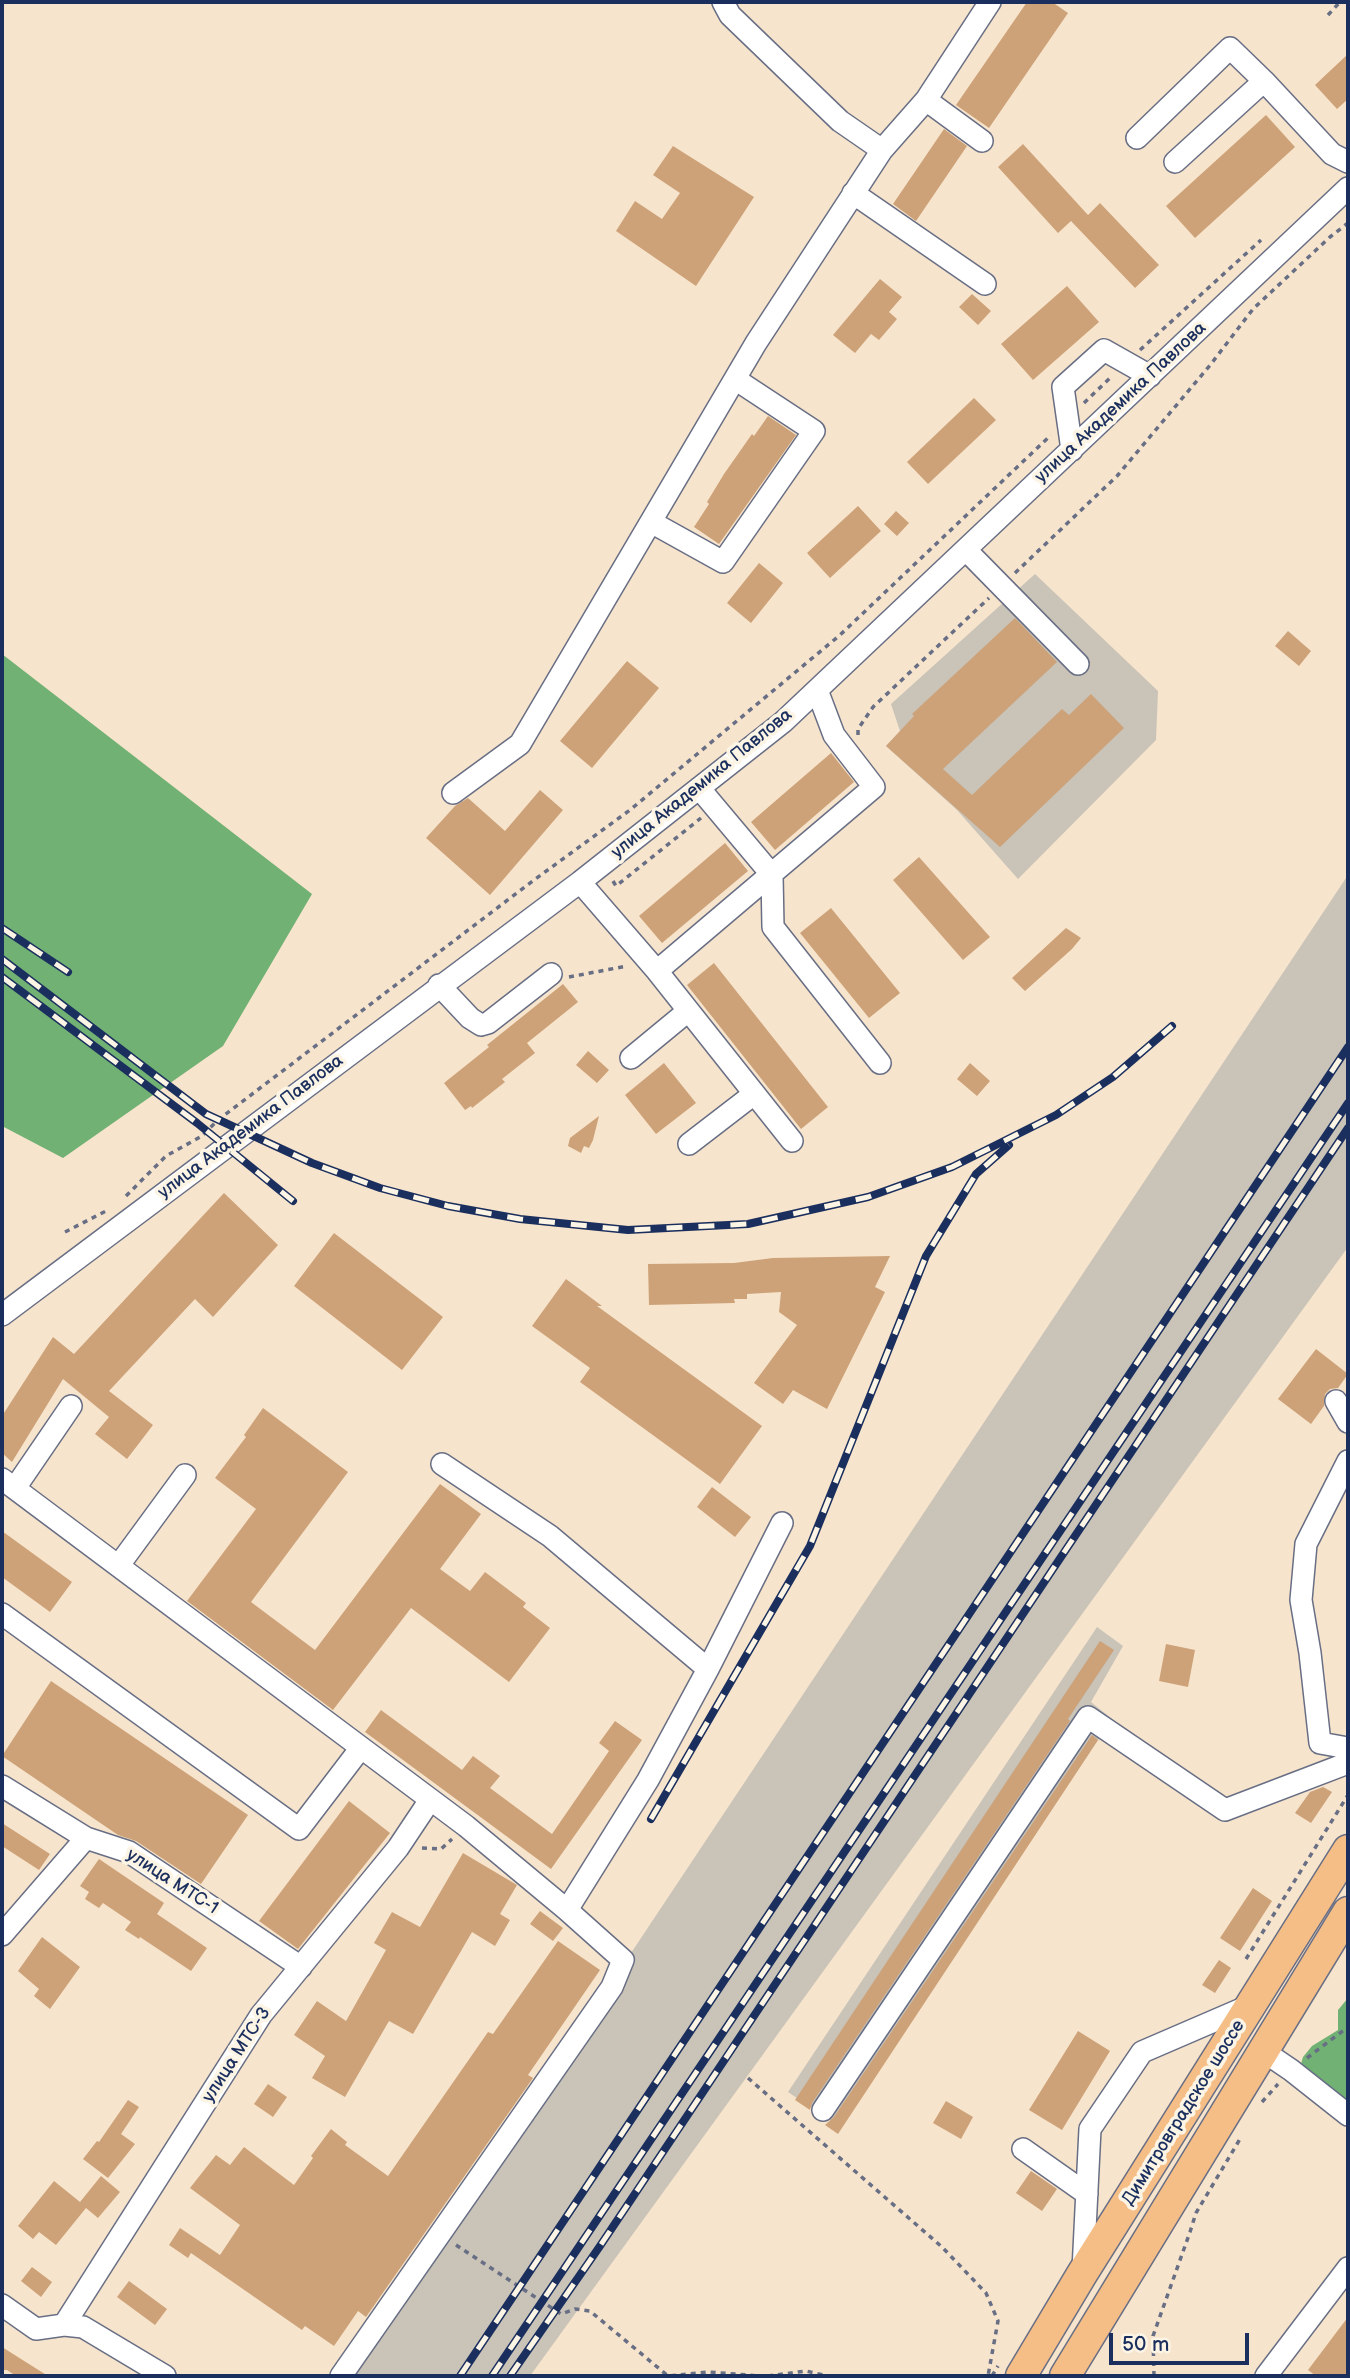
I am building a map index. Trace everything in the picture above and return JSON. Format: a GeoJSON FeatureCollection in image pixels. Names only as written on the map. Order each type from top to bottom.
{"type":"FeatureCollection","features":[{"type":"Feature","properties":{"kind":"highway","name":"Димитровградское шоссе"},"geometry":{"type":"LineString","coordinates":[[1027,2374],[1083,2274],[1348,1850]]}},
{"type":"Feature","properties":{"kind":"highway","name":"Димитровградское шоссе"},"geometry":{"type":"LineString","coordinates":[[1065,2376],[1348,1912]]}},
{"type":"Feature","properties":{"kind":"street"},"geometry":{"type":"LineString","coordinates":[[723,2],[730,15],[841,121],[882,150]]}},
{"type":"Feature","properties":{"kind":"street"},"geometry":{"type":"LineString","coordinates":[[453,793],[520,744],[756,343],[882,150],[926,100],[990,2]]}},
{"type":"Feature","properties":{"kind":"street"},"geometry":{"type":"LineString","coordinates":[[1137,138],[1230,48],[1332,153],[1348,162]]}},
{"type":"Feature","properties":{"kind":"street"},"geometry":{"type":"LineString","coordinates":[[1175,162],[1264,81]]}},
{"type":"Feature","properties":{"kind":"street"},"geometry":{"type":"LineString","coordinates":[[926,100],[982,141]]}},
{"type":"Feature","properties":{"kind":"street","name":"улица Академика Павлова"},"geometry":{"type":"LineString","coordinates":[[2,1315],[580,881],[744,754],[817,690],[1348,188]]}},
{"type":"Feature","properties":{"kind":"street"},"geometry":{"type":"LineString","coordinates":[[853,193],[985,284]]}},
{"type":"Feature","properties":{"kind":"street"},"geometry":{"type":"LineString","coordinates":[[1072,450],[1063,387],[1104,350],[1150,376]]}},
{"type":"Feature","properties":{"kind":"street"},"geometry":{"type":"LineString","coordinates":[[651,522],[723,562],[814,431],[735,379]]}},
{"type":"Feature","properties":{"kind":"street"},"geometry":{"type":"LineString","coordinates":[[966,550],[1078,664]]}},
{"type":"Feature","properties":{"kind":"street"},"geometry":{"type":"LineString","coordinates":[[657,971],[874,787],[834,735],[817,690]]}},
{"type":"Feature","properties":{"kind":"street"},"geometry":{"type":"LineString","coordinates":[[699,788],[772,875],[773,927],[880,1063]]}},
{"type":"Feature","properties":{"kind":"street"},"geometry":{"type":"LineString","coordinates":[[580,881],[657,971],[792,1141]]}},
{"type":"Feature","properties":{"kind":"street"},"geometry":{"type":"LineString","coordinates":[[439,985],[470,1018],[481,1025],[488,1023],[551,974]]}},
{"type":"Feature","properties":{"kind":"street"},"geometry":{"type":"LineString","coordinates":[[631,1058],[688,1011]]}},
{"type":"Feature","properties":{"kind":"street"},"geometry":{"type":"LineString","coordinates":[[689,1144],[754,1094]]}},
{"type":"Feature","properties":{"kind":"street"},"geometry":{"type":"LineString","coordinates":[[1336,1401],[1348,1422]]}},
{"type":"Feature","properties":{"kind":"street"},"geometry":{"type":"LineString","coordinates":[[71,1406],[8,1483],[466,1826],[623,1960],[612,1987],[341,2376]]}},
{"type":"Feature","properties":{"kind":"street"},"geometry":{"type":"LineString","coordinates":[[1348,1461],[1306,1544],[1301,1600],[1320,1743],[1348,1748]]}},
{"type":"Feature","properties":{"kind":"street"},"geometry":{"type":"LineString","coordinates":[[442,1464],[550,1536],[708,1669]]}},
{"type":"Feature","properties":{"kind":"street"},"geometry":{"type":"LineString","coordinates":[[118,1565],[185,1475]]}},
{"type":"Feature","properties":{"kind":"street"},"geometry":{"type":"LineString","coordinates":[[567,1910],[648,1780],[782,1523]]}},
{"type":"Feature","properties":{"kind":"street"},"geometry":{"type":"LineString","coordinates":[[2,1614],[299,1829],[360,1749]]}},
{"type":"Feature","properties":{"kind":"street"},"geometry":{"type":"LineString","coordinates":[[823,2110],[1088,1717],[1225,1810],[1348,1763]]}},
{"type":"Feature","properties":{"kind":"street","name":"улица МТС-1"},"geometry":{"type":"LineString","coordinates":[[2,1786],[86,1838],[129,1852],[300,1967]]}},
{"type":"Feature","properties":{"kind":"street","name":"улица МТС-3"},"geometry":{"type":"LineString","coordinates":[[64,2325],[261,2015],[398,1848],[430,1800]]}},
{"type":"Feature","properties":{"kind":"street"},"geometry":{"type":"LineString","coordinates":[[2,1935],[86,1838]]}},
{"type":"Feature","properties":{"kind":"street"},"geometry":{"type":"LineString","coordinates":[[1083,2274],[1090,2129],[1142,2052],[1253,2004]]}},
{"type":"Feature","properties":{"kind":"street"},"geometry":{"type":"LineString","coordinates":[[1263,2052],[1291,2070],[1348,2115]]}},
{"type":"Feature","properties":{"kind":"street"},"geometry":{"type":"LineString","coordinates":[[1023,2149],[1087,2194]]}},
{"type":"Feature","properties":{"kind":"street"},"geometry":{"type":"LineString","coordinates":[[1266,2376],[1348,2268]]}},
{"type":"Feature","properties":{"kind":"street"},"geometry":{"type":"LineString","coordinates":[[2,2305],[36,2329],[64,2325],[83,2328],[165,2376]]}},
{"type":"Feature","properties":{"kind":"path"},"geometry":{"type":"LineString","coordinates":[[1328,15],[1340,2]]}},
{"type":"Feature","properties":{"kind":"path"},"geometry":{"type":"LineString","coordinates":[[854,761],[858,729],[873,707],[1117,476],[1211,364],[1253,309],[1348,223]]}},
{"type":"Feature","properties":{"kind":"path"},"geometry":{"type":"LineString","coordinates":[[117,1205],[166,1156],[202,1136],[218,1120],[630,810],[841,635],[1126,363],[1267,235]]}},
{"type":"Feature","properties":{"kind":"path"},"geometry":{"type":"LineString","coordinates":[[65,1232],[106,1210]]}},
{"type":"Feature","properties":{"kind":"path"},"geometry":{"type":"LineString","coordinates":[[1246,1959],[1348,1795]]}},
{"type":"Feature","properties":{"kind":"path"},"geometry":{"type":"LineString","coordinates":[[398,1848],[441,1849],[466,1826]]}},
{"type":"Feature","properties":{"kind":"path"},"geometry":{"type":"LineString","coordinates":[[1261,2104],[1291,2070],[1348,2027]]}},
{"type":"Feature","properties":{"kind":"path"},"geometry":{"type":"LineString","coordinates":[[748,2078],[942,2247],[986,2293],[998,2321],[988,2376]]}},
{"type":"Feature","properties":{"kind":"path"},"geometry":{"type":"LineString","coordinates":[[1154,2376],[1153,2336],[1196,2213],[1241,2137]]}},
{"type":"Feature","properties":{"kind":"path"},"geometry":{"type":"LineString","coordinates":[[440,2235],[561,2314],[575,2309],[590,2311],[668,2376],[709,2372],[760,2376]]}},
{"type":"Feature","properties":{"kind":"path"},"geometry":{"type":"LineString","coordinates":[[768,2376],[806,2371],[828,2376]]}},
{"type":"Feature","properties":{"kind":"shaded area"},"geometry":{"type":"Polygon","coordinates":[[[1035,574],[1158,691],[1156,740],[1018,879],[957,810],[886,746],[900,731],[891,704],[1035,574]]]}},
{"type":"Feature","properties":{"kind":"shaded area"},"geometry":{"type":"Polygon","coordinates":[[[1348,875],[1348,1247],[530,2376],[355,2376],[363,2356],[1348,875]]]}},
{"type":"Feature","properties":{"kind":"shaded area"},"geometry":{"type":"Polygon","coordinates":[[[1097,1627],[1123,1646],[1091,1702],[1112,1719],[840,2127],[788,2092],[1097,1627]]]}},
{"type":"Feature","properties":{"kind":"green space"},"geometry":{"type":"Polygon","coordinates":[[[2,654],[312,894],[223,1046],[63,1158],[2,1126],[2,654]]]}},
{"type":"Feature","properties":{"kind":"green space"},"geometry":{"type":"Polygon","coordinates":[[[1348,1998],[1348,2104],[1305,2077],[1301,2064],[1312,2046],[1338,2030],[1338,2010],[1348,1998]]]}},
{"type":"Feature","properties":{"kind":"building"},"geometry":{"type":"Polygon","coordinates":[[[1027,2],[1052,2],[1068,13],[989,128],[956,105],[1027,2]]]}},
{"type":"Feature","properties":{"kind":"building"},"geometry":{"type":"Polygon","coordinates":[[[1348,54],[1348,99],[1337,109],[1315,85],[1348,54]]]}},
{"type":"Feature","properties":{"kind":"building"},"geometry":{"type":"Polygon","coordinates":[[[1266,115],[1295,147],[1195,238],[1166,206],[1266,115]]]}},
{"type":"Feature","properties":{"kind":"building"},"geometry":{"type":"Polygon","coordinates":[[[944,129],[967,146],[916,221],[893,204],[944,129]]]}},
{"type":"Feature","properties":{"kind":"building"},"geometry":{"type":"Polygon","coordinates":[[[1023,144],[1088,215],[1100,203],[1159,265],[1135,288],[1071,221],[1058,233],[998,167],[1023,144]]]}},
{"type":"Feature","properties":{"kind":"building"},"geometry":{"type":"Polygon","coordinates":[[[673,146],[754,197],[696,286],[616,231],[635,201],[662,219],[680,193],[653,175],[673,146]]]}},
{"type":"Feature","properties":{"kind":"building"},"geometry":{"type":"Polygon","coordinates":[[[880,279],[902,297],[889,312],[897,319],[879,340],[871,334],[855,353],[833,335],[880,279]]]}},
{"type":"Feature","properties":{"kind":"building"},"geometry":{"type":"Polygon","coordinates":[[[1067,286],[1099,322],[1033,380],[1001,344],[1067,286]]]}},
{"type":"Feature","properties":{"kind":"building"},"geometry":{"type":"Polygon","coordinates":[[[972,294],[991,311],[978,325],[959,307],[972,294]]]}},
{"type":"Feature","properties":{"kind":"building"},"geometry":{"type":"Polygon","coordinates":[[[974,398],[996,420],[928,484],[907,462],[974,398]]]}},
{"type":"Feature","properties":{"kind":"building"},"geometry":{"type":"Polygon","coordinates":[[[768,416],[796,435],[719,544],[694,527],[724,474],[768,416]]]}},
{"type":"Feature","properties":{"kind":"building"},"geometry":{"type":"Polygon","coordinates":[[[858,506],[881,531],[830,578],[807,553],[858,506]]]}},
{"type":"Feature","properties":{"kind":"building"},"geometry":{"type":"Polygon","coordinates":[[[896,511],[909,523],[897,536],[884,524],[896,511]]]}},
{"type":"Feature","properties":{"kind":"building"},"geometry":{"type":"Polygon","coordinates":[[[759,563],[783,583],[751,623],[727,603],[759,563]]]}},
{"type":"Feature","properties":{"kind":"building"},"geometry":{"type":"Polygon","coordinates":[[[1015,618],[1057,662],[943,769],[972,795],[1062,709],[1069,715],[1091,694],[1124,728],[1000,847],[886,746],[914,716],[912,714],[1015,618]]]}},
{"type":"Feature","properties":{"kind":"building"},"geometry":{"type":"Polygon","coordinates":[[[1288,631],[1311,651],[1299,666],[1275,646],[1288,631]]]}},
{"type":"Feature","properties":{"kind":"building"},"geometry":{"type":"Polygon","coordinates":[[[627,661],[659,688],[592,768],[560,741],[627,661]]]}},
{"type":"Feature","properties":{"kind":"building"},"geometry":{"type":"Polygon","coordinates":[[[831,753],[854,782],[775,850],[751,822],[831,753]]]}},
{"type":"Feature","properties":{"kind":"building"},"geometry":{"type":"Polygon","coordinates":[[[540,790],[563,810],[490,895],[426,838],[455,806],[468,798],[505,831],[540,790]]]}},
{"type":"Feature","properties":{"kind":"building"},"geometry":{"type":"Polygon","coordinates":[[[725,843],[748,871],[662,943],[639,916],[725,843]]]}},
{"type":"Feature","properties":{"kind":"building"},"geometry":{"type":"Polygon","coordinates":[[[919,857],[990,937],[963,960],[893,880],[919,857]]]}},
{"type":"Feature","properties":{"kind":"building"},"geometry":{"type":"Polygon","coordinates":[[[831,908],[900,993],[869,1018],[800,933],[831,908]]]}},
{"type":"Feature","properties":{"kind":"building"},"geometry":{"type":"Polygon","coordinates":[[[1066,928],[1081,938],[1025,991],[1012,978],[1066,928]]]}},
{"type":"Feature","properties":{"kind":"building"},"geometry":{"type":"Polygon","coordinates":[[[714,963],[828,1107],[801,1129],[687,985],[714,963]]]}},
{"type":"Feature","properties":{"kind":"building"},"geometry":{"type":"Polygon","coordinates":[[[563,984],[578,1002],[527,1043],[535,1053],[502,1079],[505,1082],[472,1108],[471,1106],[465,1110],[444,1083],[563,984]]]}},
{"type":"Feature","properties":{"kind":"building"},"geometry":{"type":"Polygon","coordinates":[[[588,1051],[609,1070],[597,1083],[576,1065],[588,1051]]]}},
{"type":"Feature","properties":{"kind":"building"},"geometry":{"type":"Polygon","coordinates":[[[664,1063],[696,1103],[656,1134],[625,1095],[664,1063]]]}},
{"type":"Feature","properties":{"kind":"building"},"geometry":{"type":"Polygon","coordinates":[[[970,1063],[990,1081],[977,1096],[957,1079],[970,1063]]]}},
{"type":"Feature","properties":{"kind":"building"},"geometry":{"type":"Polygon","coordinates":[[[599,1116],[589,1148],[584,1146],[581,1153],[568,1146],[570,1138],[599,1116]]]}},
{"type":"Feature","properties":{"kind":"building"},"geometry":{"type":"Polygon","coordinates":[[[224,1193],[278,1245],[213,1317],[195,1299],[109,1391],[153,1425],[127,1459],[95,1434],[109,1417],[63,1379],[12,1462],[2,1453],[2,1416],[53,1337],[74,1354],[224,1193]]]}},
{"type":"Feature","properties":{"kind":"building"},"geometry":{"type":"Polygon","coordinates":[[[334,1233],[443,1317],[402,1370],[294,1286],[334,1233]]]}},
{"type":"Feature","properties":{"kind":"building"},"geometry":{"type":"Polygon","coordinates":[[[890,1256],[875,1287],[885,1292],[827,1409],[793,1390],[783,1404],[754,1383],[797,1325],[779,1312],[781,1292],[747,1294],[747,1299],[734,1299],[735,1303],[649,1305],[648,1264],[890,1256]]]}},
{"type":"Feature","properties":{"kind":"building"},"geometry":{"type":"Polygon","coordinates":[[[566,1279],[602,1306],[597,1306],[762,1426],[720,1484],[580,1382],[590,1368],[532,1326],[566,1279]]]}},
{"type":"Feature","properties":{"kind":"building"},"geometry":{"type":"Polygon","coordinates":[[[1316,1349],[1348,1374],[1338,1388],[1330,1389],[1325,1394],[1324,1406],[1311,1424],[1278,1399],[1316,1349]]]}},
{"type":"Feature","properties":{"kind":"building"},"geometry":{"type":"Polygon","coordinates":[[[263,1408],[348,1472],[251,1602],[315,1650],[440,1484],[481,1514],[440,1569],[470,1591],[485,1572],[526,1603],[523,1607],[550,1628],[509,1682],[411,1608],[333,1710],[187,1601],[256,1509],[215,1478],[246,1437],[244,1435],[263,1408]]]}},
{"type":"Feature","properties":{"kind":"building"},"geometry":{"type":"Polygon","coordinates":[[[712,1487],[751,1517],[735,1537],[697,1507],[712,1487]]]}},
{"type":"Feature","properties":{"kind":"building"},"geometry":{"type":"Polygon","coordinates":[[[2,1531],[72,1582],[50,1612],[2,1577],[2,1531]]]}},
{"type":"Feature","properties":{"kind":"building"},"geometry":{"type":"Polygon","coordinates":[[[1100,1641],[1114,1650],[1068,1719],[1070,1721],[812,2103],[810,2110],[795,2100],[1100,1641]]]}},
{"type":"Feature","properties":{"kind":"building"},"geometry":{"type":"Polygon","coordinates":[[[1166,1644],[1195,1650],[1188,1687],[1159,1681],[1166,1644]]]}},
{"type":"Feature","properties":{"kind":"building"},"geometry":{"type":"Polygon","coordinates":[[[51,1681],[248,1815],[201,1884],[136,1841],[118,1835],[2,1756],[51,1681]]]}},
{"type":"Feature","properties":{"kind":"building"},"geometry":{"type":"Polygon","coordinates":[[[381,1710],[462,1770],[473,1756],[500,1776],[490,1788],[552,1834],[609,1751],[599,1743],[615,1721],[642,1740],[551,1869],[365,1732],[381,1710]]]}},
{"type":"Feature","properties":{"kind":"building"},"geometry":{"type":"Polygon","coordinates":[[[1092,1735],[1098,1740],[838,2134],[825,2125],[834,2117],[1092,1735]]]}},
{"type":"Feature","properties":{"kind":"building"},"geometry":{"type":"Polygon","coordinates":[[[1323,1787],[1332,1792],[1311,1823],[1295,1813],[1310,1792],[1323,1787]]]}},
{"type":"Feature","properties":{"kind":"building"},"geometry":{"type":"Polygon","coordinates":[[[349,1801],[390,1833],[298,1949],[259,1921],[349,1801]]]}},
{"type":"Feature","properties":{"kind":"building"},"geometry":{"type":"Polygon","coordinates":[[[2,1823],[50,1854],[39,1870],[2,1846],[2,1823]]]}},
{"type":"Feature","properties":{"kind":"building"},"geometry":{"type":"Polygon","coordinates":[[[463,1853],[517,1885],[500,1914],[510,1920],[495,1946],[472,1932],[413,2034],[389,2021],[345,2097],[312,2078],[325,2056],[294,2035],[317,2001],[346,2021],[386,1950],[374,1943],[392,1912],[420,1927],[463,1853]]]}},
{"type":"Feature","properties":{"kind":"building"},"geometry":{"type":"Polygon","coordinates":[[[99,1859],[164,1903],[157,1914],[207,1948],[191,1971],[125,1930],[131,1922],[103,1903],[99,1908],[85,1899],[89,1892],[80,1886],[99,1859]]]}},
{"type":"Feature","properties":{"kind":"building"},"geometry":{"type":"Polygon","coordinates":[[[1253,1888],[1272,1901],[1240,1951],[1220,1938],[1253,1888]]]}},
{"type":"Feature","properties":{"kind":"building"},"geometry":{"type":"Polygon","coordinates":[[[540,1911],[563,1928],[553,1941],[530,1924],[540,1911]]]}},
{"type":"Feature","properties":{"kind":"building"},"geometry":{"type":"Polygon","coordinates":[[[42,1937],[80,1967],[50,2009],[34,1996],[39,1989],[18,1971],[42,1937]]]}},
{"type":"Feature","properties":{"kind":"building"},"geometry":{"type":"Polygon","coordinates":[[[558,1941],[600,1970],[528,2075],[533,2078],[366,2317],[358,2311],[334,2346],[305,2326],[302,2330],[191,2253],[188,2258],[169,2245],[180,2228],[220,2255],[240,2225],[190,2188],[216,2155],[230,2165],[244,2147],[294,2185],[331,2129],[347,2142],[345,2145],[388,2176],[488,2032],[493,2034],[558,1941]]]}},
{"type":"Feature","properties":{"kind":"building"},"geometry":{"type":"Polygon","coordinates":[[[1219,1960],[1231,1968],[1215,1993],[1202,1985],[1219,1960]]]}},
{"type":"Feature","properties":{"kind":"building"},"geometry":{"type":"Polygon","coordinates":[[[1078,2031],[1110,2051],[1062,2130],[1029,2110],[1078,2031]]]}},
{"type":"Feature","properties":{"kind":"building"},"geometry":{"type":"Polygon","coordinates":[[[268,2084],[287,2097],[273,2117],[254,2104],[268,2084]]]}},
{"type":"Feature","properties":{"kind":"building"},"geometry":{"type":"Polygon","coordinates":[[[128,2100],[139,2107],[121,2134],[135,2144],[108,2178],[83,2159],[97,2141],[99,2142],[128,2100]]]}},
{"type":"Feature","properties":{"kind":"building"},"geometry":{"type":"Polygon","coordinates":[[[946,2101],[973,2117],[961,2139],[933,2123],[946,2101]]]}},
{"type":"Feature","properties":{"kind":"building"},"geometry":{"type":"Polygon","coordinates":[[[1031,2171],[1057,2189],[1042,2211],[1016,2193],[1031,2171]]]}},
{"type":"Feature","properties":{"kind":"building"},"geometry":{"type":"Polygon","coordinates":[[[101,2176],[120,2192],[98,2218],[86,2208],[56,2245],[39,2232],[33,2239],[18,2226],[54,2181],[80,2202],[101,2176]]]}},
{"type":"Feature","properties":{"kind":"building"},"geometry":{"type":"Polygon","coordinates":[[[32,2267],[52,2282],[41,2297],[21,2281],[32,2267]]]}},
{"type":"Feature","properties":{"kind":"building"},"geometry":{"type":"Polygon","coordinates":[[[129,2281],[167,2309],[155,2325],[117,2297],[129,2281]]]}},
{"type":"Feature","properties":{"kind":"building"},"geometry":{"type":"Polygon","coordinates":[[[1348,2317],[1348,2376],[1316,2376],[1308,2370],[1348,2317]]]}},
{"type":"Feature","properties":{"kind":"building"},"geometry":{"type":"Polygon","coordinates":[[[2,2347],[48,2376],[16,2376],[2,2370],[2,2347]]]}},
{"type":"Feature","properties":{"kind":"railway"},"geometry":{"type":"LineString","coordinates":[[2,928],[68,972]]}},
{"type":"Feature","properties":{"kind":"railway"},"geometry":{"type":"LineString","coordinates":[[2,959],[206,1114],[312,1163],[380,1188],[448,1206],[520,1219],[628,1230],[748,1224],[868,1197],[952,1167],[1056,1115],[1113,1077],[1172,1026]]}},
{"type":"Feature","properties":{"kind":"railway"},"geometry":{"type":"LineString","coordinates":[[2,977],[197,1123],[293,1201]]}},
{"type":"Feature","properties":{"kind":"railway"},"geometry":{"type":"LineString","coordinates":[[460,2376],[1348,1047]]}},
{"type":"Feature","properties":{"kind":"railway"},"geometry":{"type":"LineString","coordinates":[[492,2376],[1348,1103]]}},
{"type":"Feature","properties":{"kind":"railway"},"geometry":{"type":"LineString","coordinates":[[510,2376],[600,2246],[1348,1128]]}},
{"type":"Feature","properties":{"kind":"railway"},"geometry":{"type":"LineString","coordinates":[[651,1819],[810,1546],[926,1256],[976,1174],[1009,1145]]}}]}
